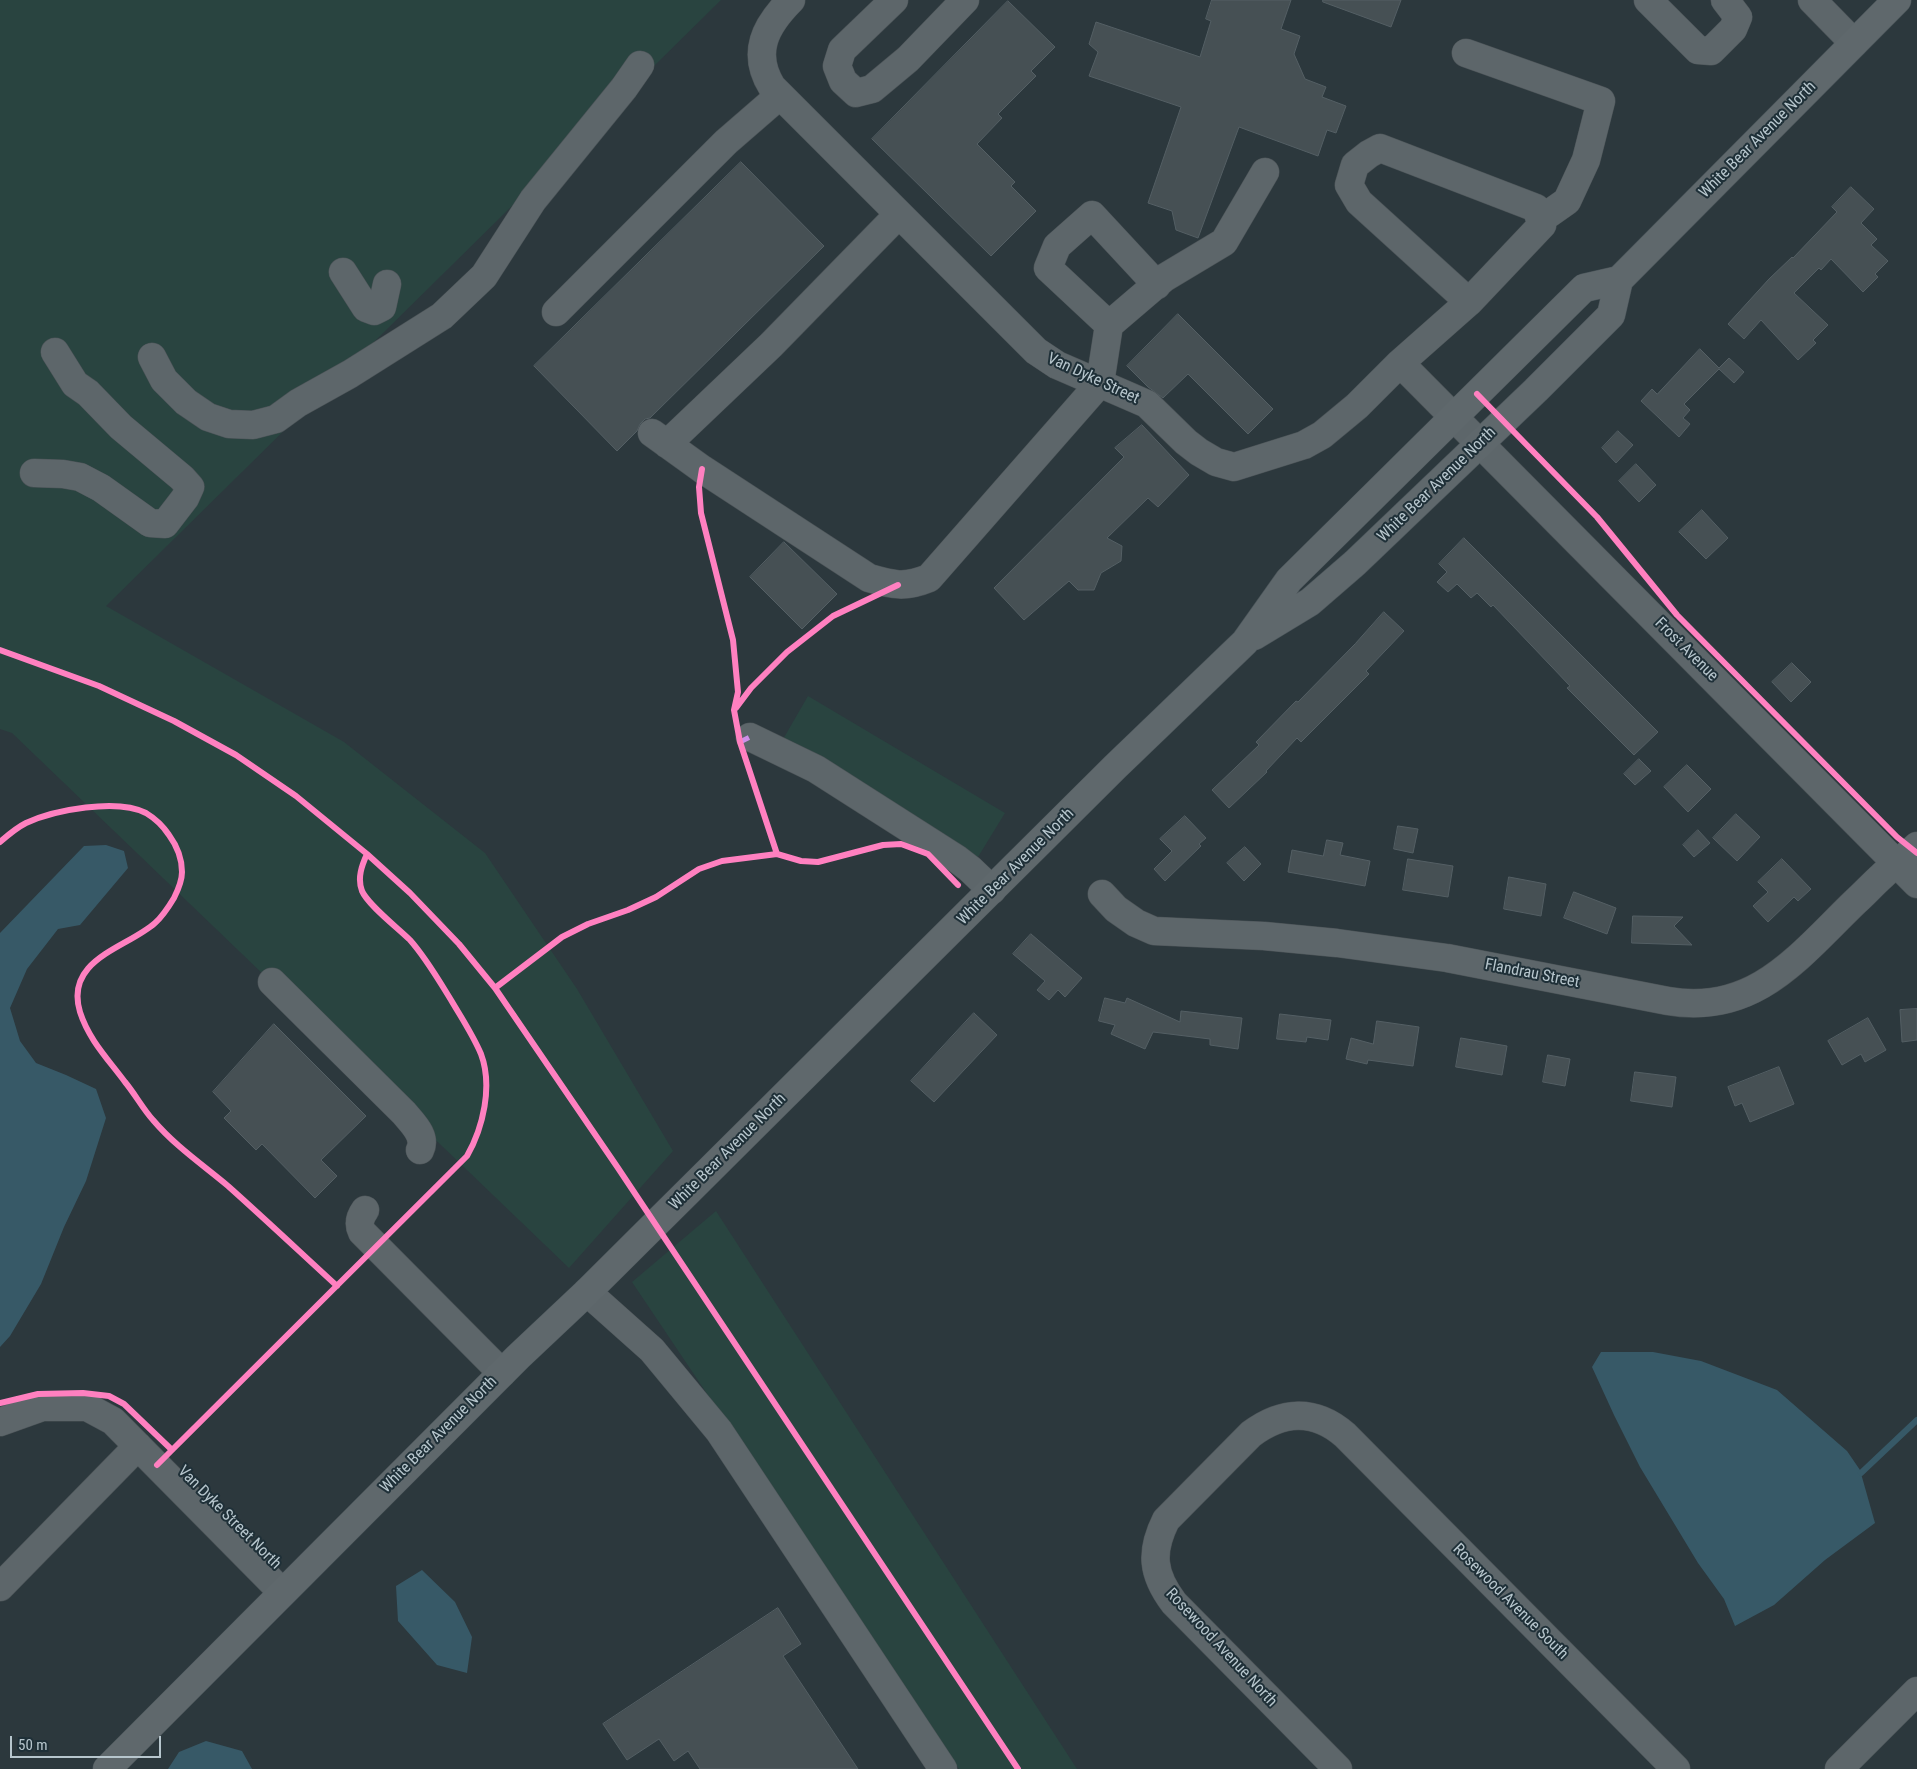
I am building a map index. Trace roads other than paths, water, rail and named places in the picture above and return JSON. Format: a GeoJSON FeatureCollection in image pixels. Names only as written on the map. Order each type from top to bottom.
{"type":"FeatureCollection","features":[{"type":"Feature","properties":{"kind":"main road","name":"White Bear Avenue North"},"geometry":{"type":"LineString","coordinates":[[1244,642],[1310,602],[1384,537],[1611,316],[1619,280],[1896,0]]}},
{"type":"Feature","properties":{"kind":"main road","name":"White Bear Avenue North"},"geometry":{"type":"LineString","coordinates":[[108,1769],[502,1373],[587,1292],[1244,642],[1289,580],[1584,288],[1619,280]]}},
{"type":"Feature","properties":{"kind":"street","name":"Van Dyke Street"},"geometry":{"type":"LineString","coordinates":[[791,0],[771,24],[762,48],[762,60],[767,79],[779,96],[1036,352],[1049,362],[1147,404],[1199,452],[1216,462],[1234,467],[1241,466],[1304,445],[1322,435],[1352,411],[1400,363],[1469,302],[1542,226],[1540,220]]}},
{"type":"Feature","properties":{"kind":"street"},"geometry":{"type":"LineString","coordinates":[[894,0],[842,50],[837,66],[844,81],[856,93],[872,89],[908,59],[966,0]]}},
{"type":"Feature","properties":{"kind":"street"},"geometry":{"type":"LineString","coordinates":[[1648,0],[1698,50],[1711,52],[1733,29],[1738,16],[1725,0]]}},
{"type":"Feature","properties":{"kind":"street"},"geometry":{"type":"LineString","coordinates":[[1812,0],[1854,43]]}},
{"type":"Feature","properties":{"kind":"street"},"geometry":{"type":"LineString","coordinates":[[1466,54],[1600,101],[1586,160],[1566,201],[1540,220],[1536,208],[1380,148],[1368,154],[1355,165],[1349,186],[1359,202],[1469,302]]}},
{"type":"Feature","properties":{"kind":"street"},"geometry":{"type":"LineString","coordinates":[[152,357],[164,380],[186,402],[208,417],[229,424],[253,425],[276,419],[298,403],[350,374],[442,316],[484,276],[533,200],[624,88],[640,65]]}},
{"type":"Feature","properties":{"kind":"street"},"geometry":{"type":"LineString","coordinates":[[556,312],[726,142],[779,96]]}},
{"type":"Feature","properties":{"kind":"street"},"geometry":{"type":"LineString","coordinates":[[899,214],[771,345],[659,439],[869,578],[898,585],[914,584],[929,578],[942,565],[1100,383],[1110,325],[1164,278],[1224,242],[1265,172]]}},
{"type":"Feature","properties":{"kind":"street"},"geometry":{"type":"LineString","coordinates":[[1110,325],[1048,268],[1057,246],[1092,216],[1156,284]]}},
{"type":"Feature","properties":{"kind":"street"},"geometry":{"type":"LineString","coordinates":[[344,272],[366,308],[374,311],[382,307],[387,284]]}},
{"type":"Feature","properties":{"kind":"street"},"geometry":{"type":"LineString","coordinates":[[34,473],[63,474],[80,477],[101,488],[150,522],[165,524],[185,498],[190,487],[182,478],[121,427],[76,384],[55,352]]}},
{"type":"Feature","properties":{"kind":"street"},"geometry":{"type":"LineString","coordinates":[[1400,363],[1454,417]]}},
{"type":"Feature","properties":{"kind":"street","name":"Frost Avenue"},"geometry":{"type":"LineString","coordinates":[[1454,417],[1917,884]]}},
{"type":"Feature","properties":{"kind":"street"},"geometry":{"type":"LineString","coordinates":[[750,737],[824,774],[957,859],[992,890]]}},
{"type":"Feature","properties":{"kind":"street","name":"Flandrau Street"},"geometry":{"type":"LineString","coordinates":[[1102,894],[1116,909],[1136,923],[1154,931],[1264,936],[1338,943],[1447,958],[1668,1001],[1701,1003],[1726,1000],[1750,992],[1772,980],[1792,964],[1883,875],[1917,846]]}},
{"type":"Feature","properties":{"kind":"street"},"geometry":{"type":"LineString","coordinates":[[272,982],[404,1113],[420,1134],[422,1142],[420,1150]]}},
{"type":"Feature","properties":{"kind":"street"},"geometry":{"type":"LineString","coordinates":[[365,1210],[360,1221],[362,1232],[502,1373]]}},
{"type":"Feature","properties":{"kind":"street"},"geometry":{"type":"LineString","coordinates":[[587,1292],[652,1350],[719,1431],[943,1769]]}},
{"type":"Feature","properties":{"kind":"street","name":"Van Dyke Street North"},"geometry":{"type":"LineString","coordinates":[[0,1422],[42,1407],[87,1407],[113,1421],[282,1592]]}},
{"type":"Feature","properties":{"kind":"street","name":"Rosewood Avenue North"},"geometry":{"type":"LineString","coordinates":[[1338,1769],[1174,1603],[1160,1580],[1155,1554],[1158,1536],[1170,1514],[1251,1434],[1266,1423],[1283,1417],[1302,1415],[1321,1419],[1345,1435]]}},
{"type":"Feature","properties":{"kind":"street","name":"Rosewood Avenue South"},"geometry":{"type":"LineString","coordinates":[[1345,1435],[1676,1769]]}},
{"type":"Feature","properties":{"kind":"street"},"geometry":{"type":"LineString","coordinates":[[0,1587],[138,1446]]}},
{"type":"Feature","properties":{"kind":"street"},"geometry":{"type":"LineString","coordinates":[[1839,1769],[1917,1691]]}},
{"type":"Feature","properties":{"kind":"water"},"geometry":{"type":"Polygon","coordinates":[[[106,845],[124,851],[128,868],[80,925],[58,929],[27,969],[10,1008],[20,1041],[36,1063],[96,1089],[106,1118],[86,1181],[64,1227],[41,1284],[10,1336],[0,1347],[0,933],[84,846],[106,845]]]}},
{"type":"Feature","properties":{"kind":"water"},"geometry":{"type":"Polygon","coordinates":[[[1601,1352],[1653,1352],[1701,1361],[1777,1390],[1847,1451],[1860,1470],[1875,1523],[1825,1560],[1774,1605],[1735,1626],[1724,1599],[1698,1563],[1640,1467],[1614,1415],[1592,1367],[1601,1352]]]}},
{"type":"Feature","properties":{"kind":"water"},"geometry":{"type":"Polygon","coordinates":[[[422,1570],[455,1602],[472,1637],[467,1673],[437,1665],[398,1621],[396,1586],[422,1570]]]}},
{"type":"Feature","properties":{"kind":"water"},"geometry":{"type":"Polygon","coordinates":[[[206,1741],[242,1751],[252,1769],[168,1769],[179,1752],[206,1741]]]}},
{"type":"Feature","properties":{"kind":"waterway"},"geometry":{"type":"LineString","coordinates":[[1861,1473],[1917,1420]]}}]}
